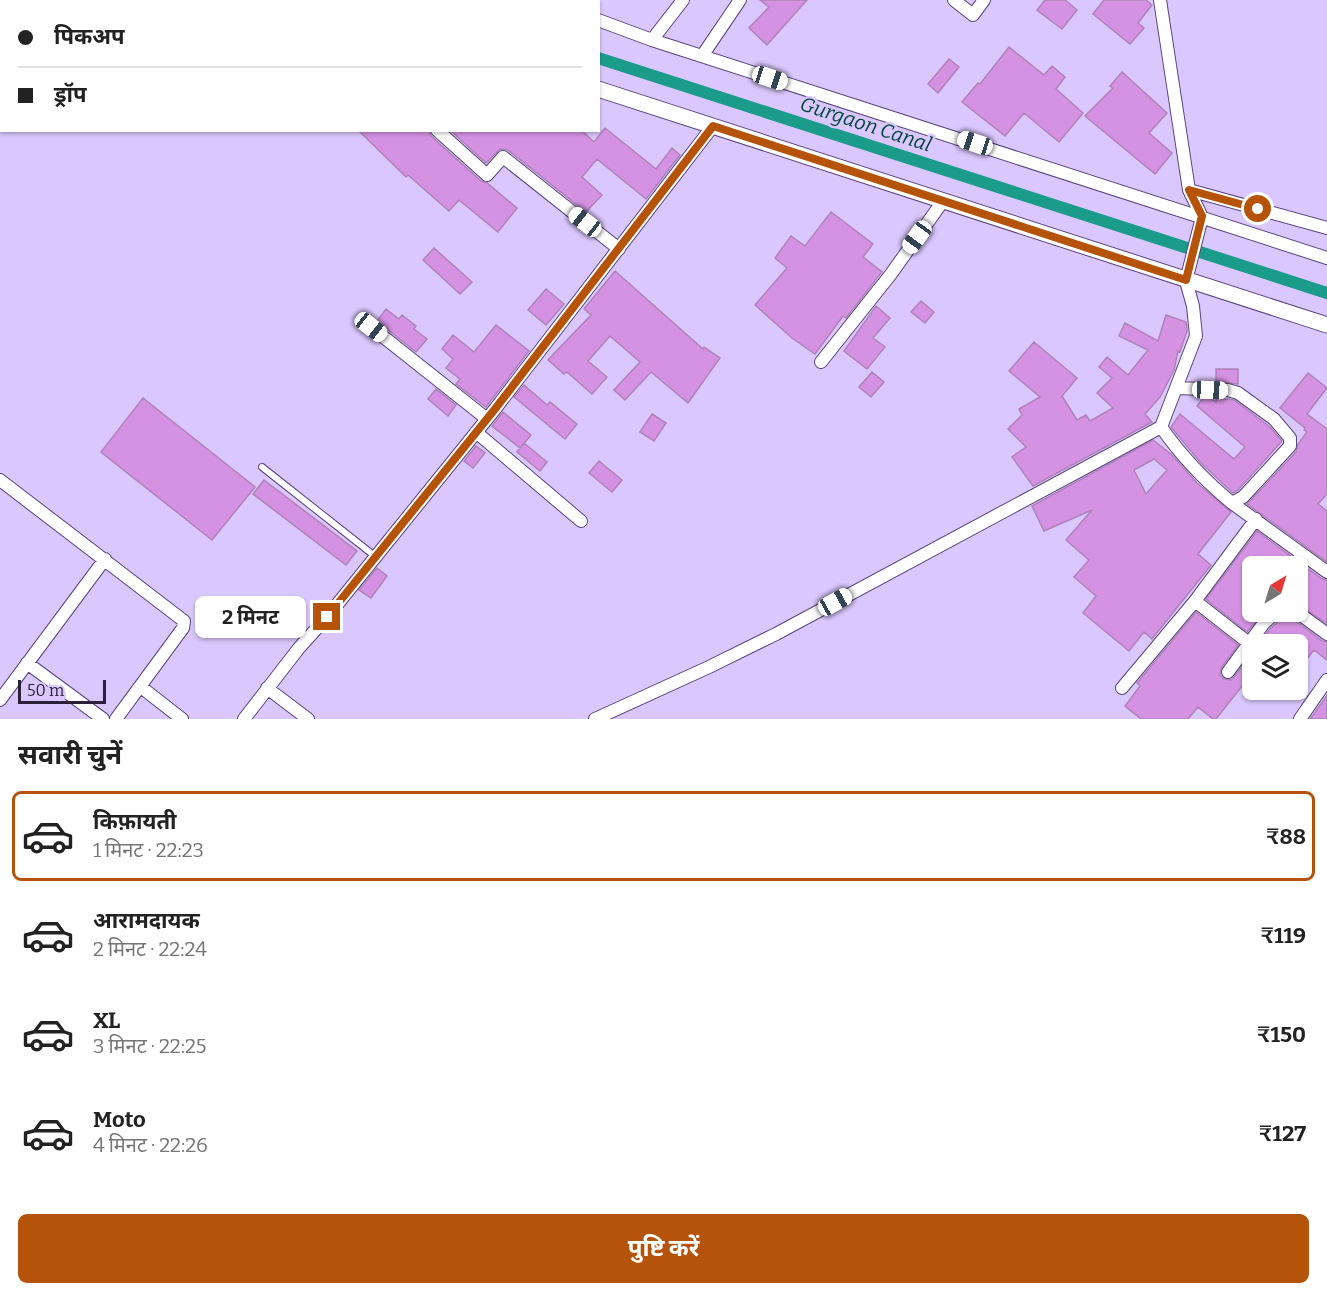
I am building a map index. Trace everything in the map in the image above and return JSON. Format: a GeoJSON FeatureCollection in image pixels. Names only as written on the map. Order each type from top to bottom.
{"type":"FeatureCollection","features":[{"type":"Feature","properties":{"kind":"street"},"geometry":{"type":"LineString","coordinates":[[652,40],[683,0]]}},
{"type":"Feature","properties":{"kind":"street"},"geometry":{"type":"LineString","coordinates":[[702,56],[740,0]]}},
{"type":"Feature","properties":{"kind":"street"},"geometry":{"type":"LineString","coordinates":[[954,0],[973,15],[984,0]]}},
{"type":"Feature","properties":{"kind":"street"},"geometry":{"type":"LineString","coordinates":[[595,719],[710,667],[776,634],[1161,427],[1196,336],[1193,306],[1186,280],[1202,216],[1189,190],[1160,0]]}},
{"type":"Feature","properties":{"kind":"street"},"geometry":{"type":"LineString","coordinates":[[600,21],[652,40],[1327,258]]}},
{"type":"Feature","properties":{"kind":"street"},"geometry":{"type":"LineString","coordinates":[[600,90],[1327,325]]}},
{"type":"Feature","properties":{"kind":"street"},"geometry":{"type":"LineString","coordinates":[[244,719],[298,648],[319,627],[487,419],[713,126]]}},
{"type":"Feature","properties":{"kind":"street"},"geometry":{"type":"LineString","coordinates":[[439,132],[487,175],[503,157],[618,249]]}},
{"type":"Feature","properties":{"kind":"street"},"geometry":{"type":"LineString","coordinates":[[1189,190],[1327,228]]}},
{"type":"Feature","properties":{"kind":"street"},"geometry":{"type":"LineString","coordinates":[[821,362],[891,274],[943,201]]}},
{"type":"Feature","properties":{"kind":"street"},"geometry":{"type":"LineString","coordinates":[[371,327],[487,419]]}},
{"type":"Feature","properties":{"kind":"street"},"geometry":{"type":"LineString","coordinates":[[1176,388],[1228,390],[1238,393],[1274,419],[1290,438],[1290,446],[1243,497],[1232,503]]}},
{"type":"Feature","properties":{"kind":"street"},"geometry":{"type":"LineString","coordinates":[[1161,427],[1183,458],[1216,490],[1327,572]]}},
{"type":"Feature","properties":{"kind":"street"},"geometry":{"type":"LineString","coordinates":[[476,432],[581,521]]}},
{"type":"Feature","properties":{"kind":"street"},"geometry":{"type":"LineString","coordinates":[[0,480],[184,621],[183,628],[116,719]]}},
{"type":"Feature","properties":{"kind":"street"},"geometry":{"type":"LineString","coordinates":[[1122,688],[1195,601],[1256,519]]}},
{"type":"Feature","properties":{"kind":"street"},"geometry":{"type":"LineString","coordinates":[[0,700],[105,559]]}},
{"type":"Feature","properties":{"kind":"street"},"geometry":{"type":"LineString","coordinates":[[1195,601],[1242,638]]}},
{"type":"Feature","properties":{"kind":"street"},"geometry":{"type":"LineString","coordinates":[[1308,620],[1327,634]]}},
{"type":"Feature","properties":{"kind":"street"},"geometry":{"type":"LineString","coordinates":[[1228,672],[1242,654]]}},
{"type":"Feature","properties":{"kind":"street"},"geometry":{"type":"LineString","coordinates":[[27,663],[103,719]]}},
{"type":"Feature","properties":{"kind":"street"},"geometry":{"type":"LineString","coordinates":[[1300,719],[1327,680]]}},
{"type":"Feature","properties":{"kind":"street"},"geometry":{"type":"LineString","coordinates":[[141,687],[183,719]]}},
{"type":"Feature","properties":{"kind":"street"},"geometry":{"type":"LineString","coordinates":[[267,688],[308,719]]}},
{"type":"Feature","properties":{"kind":"lane"},"geometry":{"type":"LineString","coordinates":[[262,466],[376,557]]}},
{"type":"Feature","properties":{"kind":"building"},"geometry":{"type":"Polygon","coordinates":[[[760,0],[807,0],[767,45],[749,28],[769,7],[760,0]]]}},
{"type":"Feature","properties":{"kind":"building"},"geometry":{"type":"Polygon","coordinates":[[[1045,0],[1065,0],[1077,10],[1062,29],[1037,10],[1045,0]]]}},
{"type":"Feature","properties":{"kind":"building"},"geometry":{"type":"Polygon","coordinates":[[[1104,0],[1146,0],[1152,5],[1138,23],[1144,28],[1130,44],[1093,14],[1104,0]]]}},
{"type":"Feature","properties":{"kind":"building"},"geometry":{"type":"Polygon","coordinates":[[[1009,47],[1044,75],[1052,66],[1065,77],[1056,89],[1083,113],[1059,142],[1024,113],[1005,136],[962,102],[978,83],[980,84],[1009,47]]]}},
{"type":"Feature","properties":{"kind":"building"},"geometry":{"type":"Polygon","coordinates":[[[949,59],[959,67],[938,93],[928,84],[949,59]]]}},
{"type":"Feature","properties":{"kind":"building"},"geometry":{"type":"Polygon","coordinates":[[[1122,72],[1167,113],[1149,133],[1172,153],[1155,174],[1085,116],[1113,88],[1110,86],[1122,72]]]}},
{"type":"Feature","properties":{"kind":"building"},"geometry":{"type":"Polygon","coordinates":[[[605,128],[656,169],[672,148],[680,155],[646,199],[597,159],[582,177],[602,195],[586,212],[508,150],[500,149],[486,163],[452,132],[583,132],[594,142],[605,128]]]}},
{"type":"Feature","properties":{"kind":"building"},"geometry":{"type":"Polygon","coordinates":[[[360,132],[430,132],[431,136],[481,181],[487,183],[517,208],[498,232],[459,200],[449,211],[408,175],[406,177],[360,132]]]}},
{"type":"Feature","properties":{"kind":"building"},"geometry":{"type":"Polygon","coordinates":[[[831,212],[873,244],[863,257],[882,272],[846,318],[843,316],[815,354],[792,338],[755,305],[787,268],[775,258],[791,236],[805,246],[831,212]]]}},
{"type":"Feature","properties":{"kind":"building"},"geometry":{"type":"Polygon","coordinates":[[[434,248],[472,282],[460,294],[423,260],[434,248]]]}},
{"type":"Feature","properties":{"kind":"building"},"geometry":{"type":"Polygon","coordinates":[[[615,271],[703,349],[704,347],[720,358],[688,403],[651,372],[625,400],[614,390],[640,362],[610,336],[588,361],[607,377],[592,394],[567,372],[564,374],[548,360],[591,315],[584,309],[615,271]]]}},
{"type":"Feature","properties":{"kind":"building"},"geometry":{"type":"Polygon","coordinates":[[[546,289],[564,304],[546,325],[528,310],[546,289]]]}},
{"type":"Feature","properties":{"kind":"building"},"geometry":{"type":"Polygon","coordinates":[[[921,301],[934,312],[925,323],[911,312],[921,301]]]}},
{"type":"Feature","properties":{"kind":"building"},"geometry":{"type":"Polygon","coordinates":[[[876,306],[890,318],[873,338],[885,347],[867,369],[844,351],[876,306]]]}},
{"type":"Feature","properties":{"kind":"building"},"geometry":{"type":"Polygon","coordinates":[[[386,309],[399,319],[402,315],[427,339],[416,352],[377,321],[386,309]]]}},
{"type":"Feature","properties":{"kind":"building"},"geometry":{"type":"Polygon","coordinates":[[[1166,315],[1186,322],[1187,331],[1180,352],[1178,351],[1174,370],[1160,397],[1145,414],[1152,422],[1033,486],[1012,457],[1026,447],[1008,429],[1022,415],[1019,409],[1040,397],[1009,371],[1034,342],[1077,378],[1062,396],[1077,420],[1086,415],[1090,421],[1113,408],[1097,393],[1112,378],[1099,367],[1107,357],[1128,375],[1148,350],[1119,336],[1125,323],[1158,341],[1166,315]]]}},
{"type":"Feature","properties":{"kind":"building"},"geometry":{"type":"Polygon","coordinates":[[[496,325],[529,351],[486,407],[456,384],[460,379],[446,368],[453,359],[442,349],[453,335],[474,352],[496,325]]]}},
{"type":"Feature","properties":{"kind":"building"},"geometry":{"type":"Polygon","coordinates":[[[1216,369],[1238,369],[1238,384],[1216,381],[1216,369]]]}},
{"type":"Feature","properties":{"kind":"building"},"geometry":{"type":"Polygon","coordinates":[[[872,372],[884,382],[871,397],[859,387],[872,372]]]}},
{"type":"Feature","properties":{"kind":"building"},"geometry":{"type":"Polygon","coordinates":[[[1308,373],[1327,388],[1307,414],[1327,429],[1327,494],[1318,504],[1327,511],[1327,562],[1247,504],[1296,452],[1298,444],[1307,432],[1280,408],[1308,373]]]}},
{"type":"Feature","properties":{"kind":"building"},"geometry":{"type":"Polygon","coordinates":[[[524,385],[547,405],[550,402],[577,424],[565,439],[514,397],[524,385]]]}},
{"type":"Feature","properties":{"kind":"building"},"geometry":{"type":"Polygon","coordinates":[[[436,389],[456,405],[448,416],[428,399],[436,389]]]}},
{"type":"Feature","properties":{"kind":"building"},"geometry":{"type":"Polygon","coordinates":[[[1204,397],[1216,402],[1216,398],[1234,400],[1270,427],[1282,441],[1233,493],[1200,462],[1171,427],[1180,414],[1234,459],[1245,447],[1197,406],[1204,397]]]}},
{"type":"Feature","properties":{"kind":"building"},"geometry":{"type":"Polygon","coordinates":[[[143,398],[255,487],[212,540],[101,452],[143,398]]]}},
{"type":"Feature","properties":{"kind":"building"},"geometry":{"type":"Polygon","coordinates":[[[503,412],[531,435],[520,448],[492,426],[503,412]]]}},
{"type":"Feature","properties":{"kind":"building"},"geometry":{"type":"Polygon","coordinates":[[[652,414],[666,423],[654,441],[640,432],[652,414]]]}},
{"type":"Feature","properties":{"kind":"building"},"geometry":{"type":"Polygon","coordinates":[[[1153,440],[1172,455],[1197,483],[1231,512],[1198,554],[1211,565],[1152,639],[1144,632],[1129,651],[1083,613],[1096,596],[1074,577],[1089,560],[1066,540],[1092,510],[1044,531],[1032,506],[1153,440]],[[1154,459],[1134,470],[1146,494],[1167,470],[1154,459]]]}},
{"type":"Feature","properties":{"kind":"building"},"geometry":{"type":"Polygon","coordinates":[[[524,443],[547,462],[540,471],[517,452],[524,443]]]}},
{"type":"Feature","properties":{"kind":"building"},"geometry":{"type":"Polygon","coordinates":[[[476,446],[485,453],[473,468],[464,461],[476,446]]]}},
{"type":"Feature","properties":{"kind":"building"},"geometry":{"type":"Polygon","coordinates":[[[599,461],[622,480],[612,492],[589,473],[599,461]]]}},
{"type":"Feature","properties":{"kind":"building"},"geometry":{"type":"Polygon","coordinates":[[[264,480],[357,551],[346,565],[253,494],[264,480]]]}},
{"type":"Feature","properties":{"kind":"building"},"geometry":{"type":"Polygon","coordinates":[[[1257,531],[1291,556],[1242,556],[1242,622],[1256,622],[1247,632],[1206,599],[1257,531]]]}},
{"type":"Feature","properties":{"kind":"building"},"geometry":{"type":"Polygon","coordinates":[[[377,568],[387,576],[371,598],[359,590],[377,568]]]}},
{"type":"Feature","properties":{"kind":"building"},"geometry":{"type":"Polygon","coordinates":[[[1308,569],[1327,580],[1327,624],[1308,611],[1308,569]]]}},
{"type":"Feature","properties":{"kind":"building"},"geometry":{"type":"Polygon","coordinates":[[[1196,612],[1238,645],[1221,668],[1220,675],[1224,679],[1231,680],[1242,666],[1242,686],[1216,719],[1198,707],[1188,719],[1141,719],[1125,706],[1140,686],[1137,683],[1196,612]]]}},
{"type":"Feature","properties":{"kind":"building"},"geometry":{"type":"Polygon","coordinates":[[[1278,622],[1297,622],[1322,641],[1327,642],[1327,660],[1314,650],[1308,658],[1308,634],[1266,634],[1278,622]]]}},
{"type":"Feature","properties":{"kind":"building"},"geometry":{"type":"Polygon","coordinates":[[[1327,695],[1327,719],[1310,719],[1323,701],[1327,695]]]}},
{"type":"Feature","properties":{"kind":"waterway","name":"Gurgaon Canal"},"geometry":{"type":"LineString","coordinates":[[600,59],[1327,293]]}},
{"type":"Feature","properties":{"kind":"route"},"geometry":{"type":"LineString","coordinates":[[327,617],[495,409],[713,126],[1186,280],[1202,216],[1189,190],[1258,209]]}}]}
